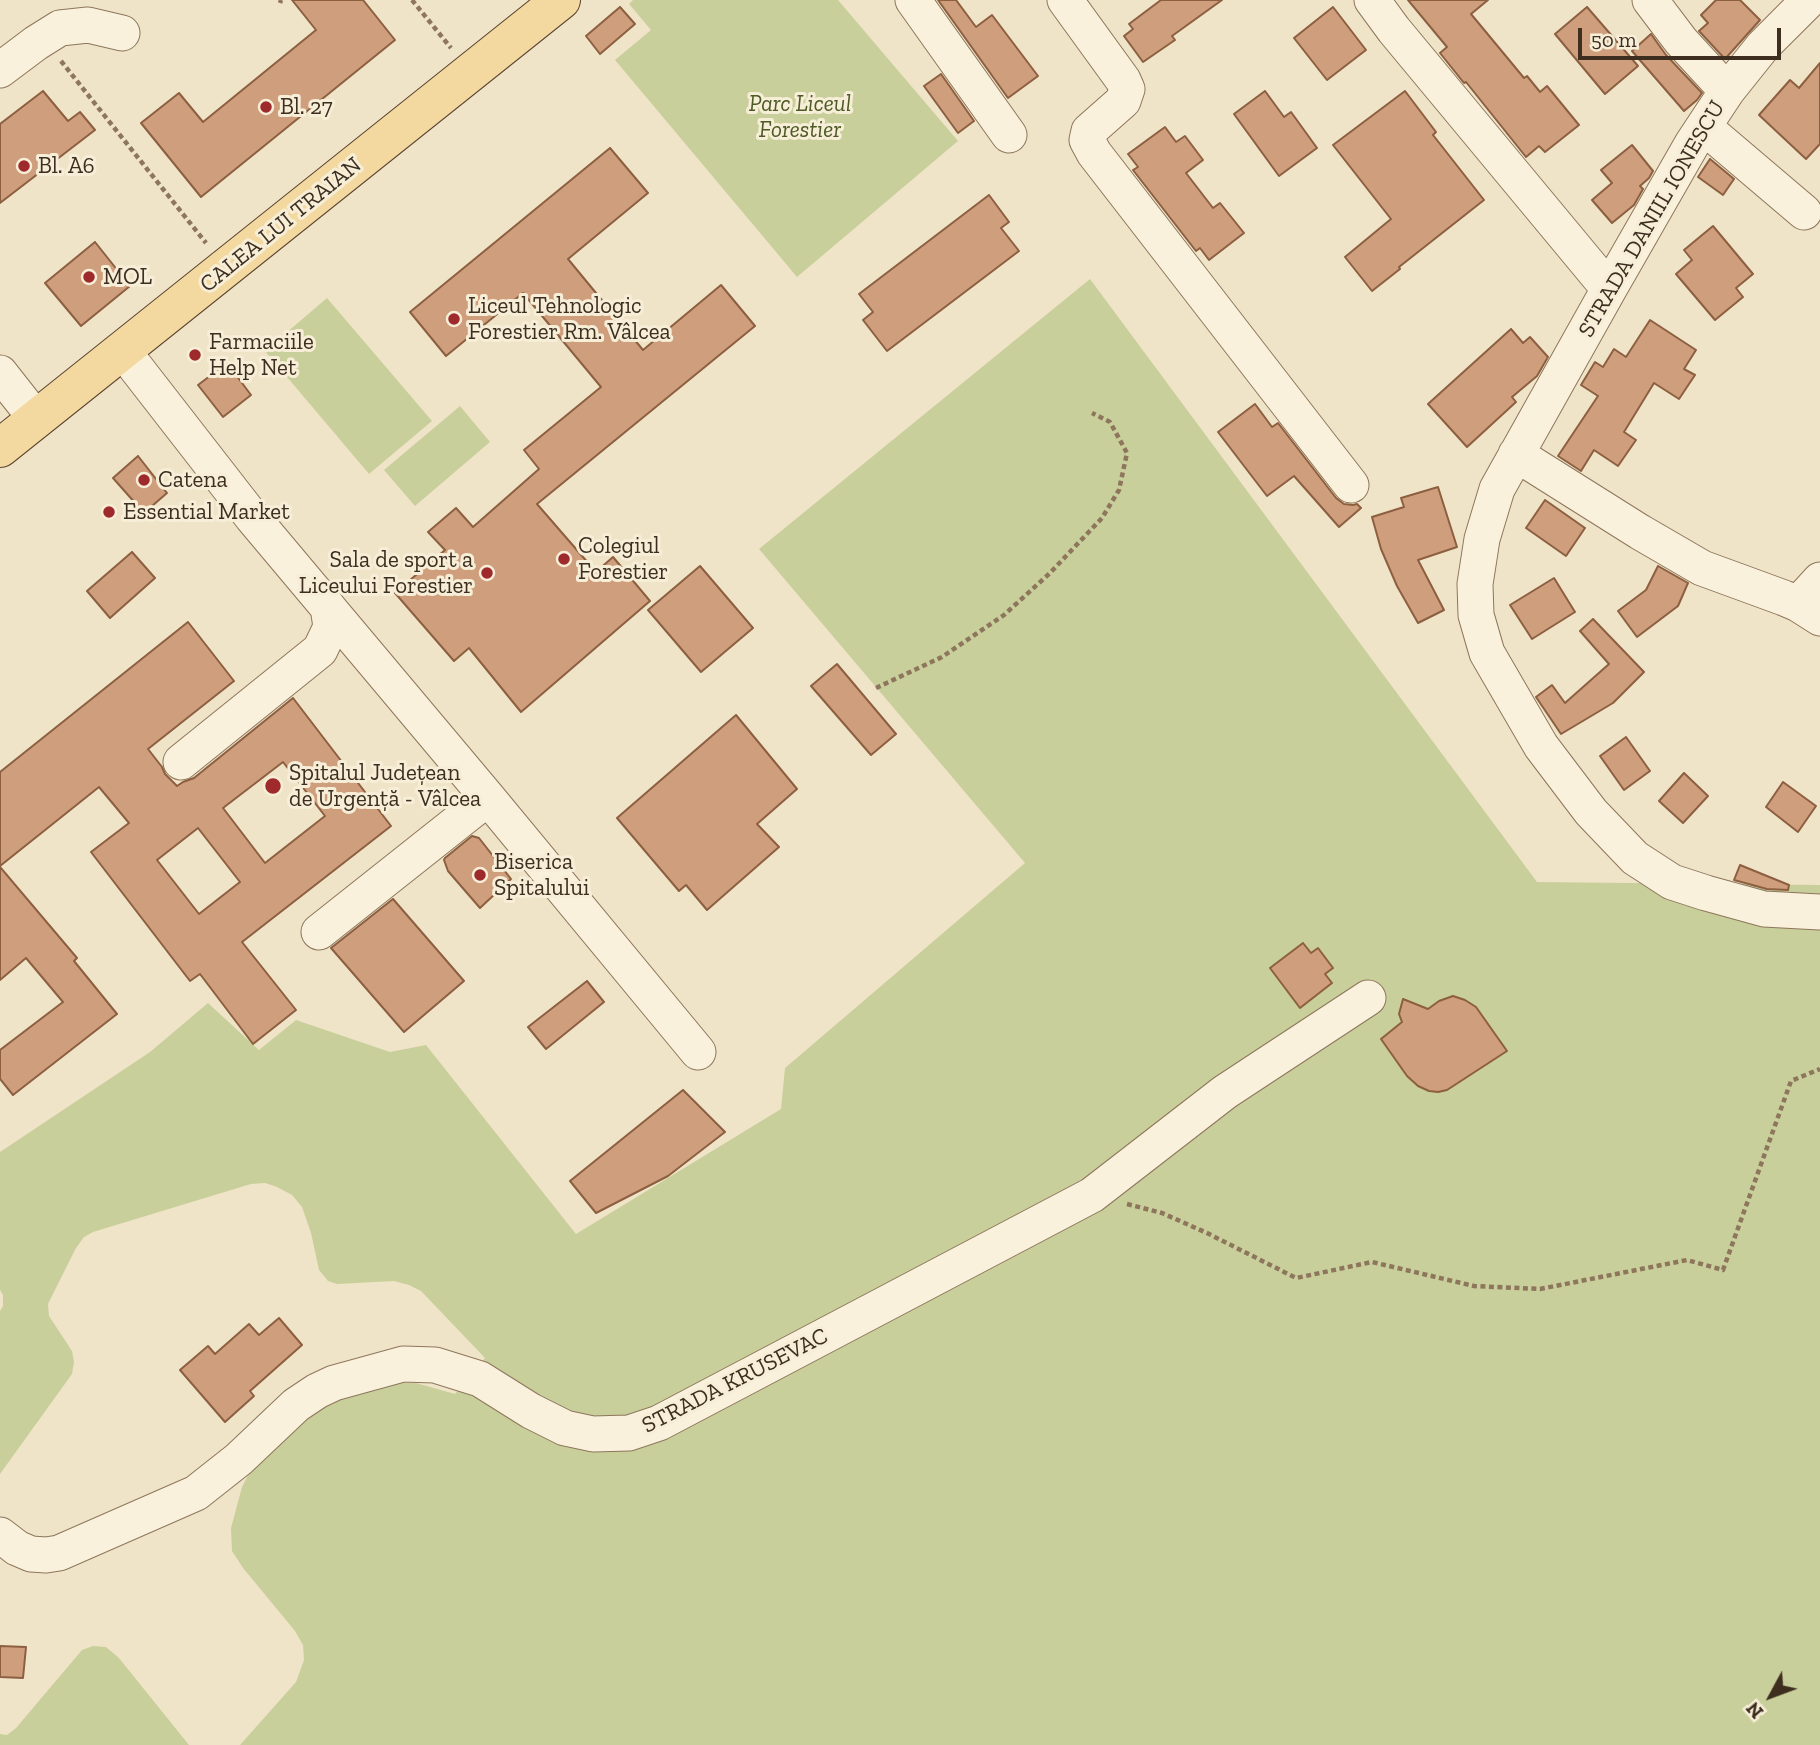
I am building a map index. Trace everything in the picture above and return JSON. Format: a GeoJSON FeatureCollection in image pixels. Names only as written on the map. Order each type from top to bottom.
{"type":"FeatureCollection","features":[{"type":"Feature","properties":{"kind":"main road","name":"CALEA LUI TRAIAN"},"geometry":{"type":"LineString","coordinates":[[0,448],[561,0]]}},
{"type":"Feature","properties":{"kind":"street"},"geometry":{"type":"LineString","coordinates":[[913,0],[1009,135]]}},
{"type":"Feature","properties":{"kind":"street"},"geometry":{"type":"LineString","coordinates":[[1065,0],[1127,89],[1123,101],[1089,131],[1087,140],[1094,153],[1351,485]]}},
{"type":"Feature","properties":{"kind":"street"},"geometry":{"type":"LineString","coordinates":[[1372,0],[1609,289]]}},
{"type":"Feature","properties":{"kind":"street"},"geometry":{"type":"LineString","coordinates":[[1650,0],[1681,41],[1727,91]]}},
{"type":"Feature","properties":{"kind":"street","name":"STRADA DANIIL IONESCU"},"geometry":{"type":"LineString","coordinates":[[1809,0],[1763,46],[1727,91],[1609,289],[1497,489],[1482,539],[1475,584],[1476,615],[1487,653],[1541,746],[1591,812],[1635,858],[1672,882],[1764,909],[1820,912]]}},
{"type":"Feature","properties":{"kind":"street"},"geometry":{"type":"LineString","coordinates":[[0,71],[43,38],[60,29],[88,25],[122,33]]}},
{"type":"Feature","properties":{"kind":"street"},"geometry":{"type":"LineString","coordinates":[[1704,127],[1804,212]]}},
{"type":"Feature","properties":{"kind":"street"},"geometry":{"type":"LineString","coordinates":[[123,351],[252,517],[698,1052]]}},
{"type":"Feature","properties":{"kind":"street"},"geometry":{"type":"LineString","coordinates":[[0,373],[37,420]]}},
{"type":"Feature","properties":{"kind":"street"},"geometry":{"type":"LineString","coordinates":[[1516,454],[1702,568],[1813,601]]}},
{"type":"Feature","properties":{"kind":"street"},"geometry":{"type":"LineString","coordinates":[[181,762],[320,650],[331,626],[328,607]]}},
{"type":"Feature","properties":{"kind":"street"},"geometry":{"type":"LineString","coordinates":[[319,932],[488,798]]}},
{"type":"Feature","properties":{"kind":"street","name":"STRADA KRUSEVAC"},"geometry":{"type":"LineString","coordinates":[[0,1535],[17,1548],[31,1554],[59,1553],[196,1493],[239,1459],[296,1405],[317,1391],[334,1383],[403,1364],[435,1365],[480,1380],[565,1428],[593,1434],[629,1433],[659,1423],[1092,1195],[1225,1092],[1368,998]]}},
{"type":"Feature","properties":{"kind":"path"},"geometry":{"type":"LineString","coordinates":[[412,0],[471,72]]}},
{"type":"Feature","properties":{"kind":"path"},"geometry":{"type":"LineString","coordinates":[[43,38],[192,226]]}},
{"type":"Feature","properties":{"kind":"path"},"geometry":{"type":"LineString","coordinates":[[876,688],[942,657],[1004,615],[1051,573],[1102,518],[1119,490],[1127,453],[1110,422],[1093,413]]}},
{"type":"Feature","properties":{"kind":"path"},"geometry":{"type":"LineString","coordinates":[[1092,1195],[1162,1213],[1296,1278],[1372,1262],[1474,1286],[1540,1289],[1687,1260],[1723,1270],[1791,1081],[1820,1069]]}},
{"type":"Feature","properties":{"kind":"green space","name":"Parc Liceul Forestier"},"geometry":{"type":"Polygon","coordinates":[[[633,0],[838,0],[958,141],[797,277],[615,60],[651,30],[629,4],[633,0]]]}},
{"type":"Feature","properties":{"kind":"green space"},"geometry":{"type":"Polygon","coordinates":[[[1090,279],[1537,882],[1820,885],[1820,1745],[240,1745],[296,1682],[304,1660],[303,1645],[295,1631],[232,1551],[231,1528],[242,1487],[256,1459],[298,1415],[377,1383],[416,1383],[455,1394],[485,1358],[421,1291],[409,1285],[394,1281],[337,1284],[328,1281],[319,1270],[302,1207],[292,1195],[277,1187],[265,1183],[251,1184],[84,1237],[48,1304],[49,1316],[72,1351],[72,1374],[0,1474],[0,1311],[3,1295],[0,1290],[0,1152],[150,1052],[208,1003],[259,1050],[296,1020],[390,1052],[426,1045],[576,1234],[781,1109],[785,1068],[1025,863],[759,549],[1090,279]]]}},
{"type":"Feature","properties":{"kind":"green space"},"geometry":{"type":"Polygon","coordinates":[[[327,298],[432,421],[369,474],[265,351],[327,298]]]}},
{"type":"Feature","properties":{"kind":"green space"},"geometry":{"type":"Polygon","coordinates":[[[460,406],[490,442],[415,506],[384,470],[460,406]]]}},
{"type":"Feature","properties":{"kind":"green space"},"geometry":{"type":"Polygon","coordinates":[[[93,1646],[106,1647],[119,1658],[189,1745],[0,1745],[0,1734],[7,1735],[16,1728],[82,1650],[93,1646]]]}},
{"type":"Feature","properties":{"kind":"building","name":"Bl. 27"},"geometry":{"type":"Polygon","coordinates":[[[292,0],[363,0],[395,40],[201,197],[141,123],[179,93],[203,122],[316,30],[292,0]]]}},
{"type":"Feature","properties":{"kind":"building"},"geometry":{"type":"Polygon","coordinates":[[[938,0],[956,0],[976,27],[992,15],[1038,76],[1008,98],[938,0]]]}},
{"type":"Feature","properties":{"kind":"building"},"geometry":{"type":"Polygon","coordinates":[[[1161,0],[1222,0],[1172,36],[1175,40],[1143,62],[1124,36],[1133,29],[1129,24],[1161,0]]]}},
{"type":"Feature","properties":{"kind":"building"},"geometry":{"type":"Polygon","coordinates":[[[1408,0],[1488,0],[1471,14],[1524,78],[1527,76],[1540,92],[1547,86],[1579,125],[1545,152],[1539,146],[1526,157],[1440,53],[1447,47],[1408,0]]]}},
{"type":"Feature","properties":{"kind":"building"},"geometry":{"type":"Polygon","coordinates":[[[1716,0],[1740,0],[1760,20],[1725,59],[1699,31],[1708,23],[1701,15],[1716,0]]]}},
{"type":"Feature","properties":{"kind":"building"},"geometry":{"type":"Polygon","coordinates":[[[620,7],[635,24],[600,54],[586,36],[620,7]]]}},
{"type":"Feature","properties":{"kind":"building"},"geometry":{"type":"Polygon","coordinates":[[[1333,7],[1366,50],[1327,80],[1294,38],[1333,7]]]}},
{"type":"Feature","properties":{"kind":"building"},"geometry":{"type":"Polygon","coordinates":[[[1587,7],[1638,66],[1605,94],[1555,34],[1587,7]]]}},
{"type":"Feature","properties":{"kind":"building"},"geometry":{"type":"Polygon","coordinates":[[[1651,34],[1666,55],[1702,93],[1684,111],[1632,51],[1651,34]]]}},
{"type":"Feature","properties":{"kind":"building"},"geometry":{"type":"Polygon","coordinates":[[[1820,63],[1820,144],[1806,159],[1759,115],[1790,80],[1799,88],[1820,63]]]}},
{"type":"Feature","properties":{"kind":"building"},"geometry":{"type":"Polygon","coordinates":[[[941,74],[974,121],[958,133],[924,86],[941,74]]]}},
{"type":"Feature","properties":{"kind":"building","name":"Bl. A6"},"geometry":{"type":"Polygon","coordinates":[[[43,91],[68,121],[80,112],[95,130],[0,203],[0,124],[43,91]]]}},
{"type":"Feature","properties":{"kind":"building"},"geometry":{"type":"Polygon","coordinates":[[[1265,91],[1284,117],[1291,112],[1317,148],[1279,176],[1234,114],[1265,91]]]}},
{"type":"Feature","properties":{"kind":"building"},"geometry":{"type":"Polygon","coordinates":[[[1405,91],[1436,132],[1433,135],[1484,200],[1372,291],[1345,257],[1391,219],[1333,145],[1405,91]]]}},
{"type":"Feature","properties":{"kind":"building"},"geometry":{"type":"Polygon","coordinates":[[[1165,127],[1176,142],[1185,136],[1203,160],[1186,173],[1213,208],[1220,203],[1244,233],[1209,260],[1200,248],[1196,251],[1133,170],[1138,167],[1128,154],[1165,127]]]}},
{"type":"Feature","properties":{"kind":"building"},"geometry":{"type":"Polygon","coordinates":[[[1632,145],[1653,171],[1640,186],[1643,189],[1634,205],[1612,223],[1592,200],[1612,183],[1601,170],[1632,145]]]}},
{"type":"Feature","properties":{"kind":"building"},"geometry":{"type":"Polygon","coordinates":[[[610,148],[648,193],[568,259],[643,350],[721,285],[755,326],[537,504],[596,572],[613,557],[650,601],[521,712],[469,648],[454,661],[395,593],[445,550],[428,532],[456,508],[473,527],[539,469],[524,450],[601,387],[523,293],[446,356],[410,312],[610,148]]]}},
{"type":"Feature","properties":{"kind":"building"},"geometry":{"type":"Polygon","coordinates":[[[1710,159],[1734,179],[1723,195],[1698,177],[1710,159]]]}},
{"type":"Feature","properties":{"kind":"building"},"geometry":{"type":"Polygon","coordinates":[[[989,195],[1009,222],[1001,228],[1019,251],[887,351],[863,320],[873,312],[859,294],[989,195]]]}},
{"type":"Feature","properties":{"kind":"building"},"geometry":{"type":"Polygon","coordinates":[[[1713,226],[1753,274],[1736,288],[1743,297],[1715,320],[1676,274],[1692,260],[1684,250],[1713,226]]]}},
{"type":"Feature","properties":{"kind":"building"},"geometry":{"type":"Polygon","coordinates":[[[95,242],[130,286],[81,326],[45,283],[95,242]]]}},
{"type":"Feature","properties":{"kind":"building"},"geometry":{"type":"Polygon","coordinates":[[[1650,320],[1696,350],[1684,369],[1695,375],[1679,399],[1654,383],[1624,432],[1636,440],[1618,466],[1594,450],[1581,471],[1558,456],[1598,396],[1581,385],[1595,362],[1603,367],[1614,349],[1626,357],[1650,320]]]}},
{"type":"Feature","properties":{"kind":"building"},"geometry":{"type":"Polygon","coordinates":[[[1511,329],[1523,343],[1530,337],[1548,357],[1537,376],[1512,397],[1516,402],[1467,447],[1428,404],[1511,329]]]}},
{"type":"Feature","properties":{"kind":"building"},"geometry":{"type":"Polygon","coordinates":[[[227,363],[251,395],[223,417],[198,385],[227,363]]]}},
{"type":"Feature","properties":{"kind":"building"},"geometry":{"type":"Polygon","coordinates":[[[1255,404],[1272,427],[1278,423],[1336,498],[1344,504],[1357,504],[1361,508],[1339,527],[1294,476],[1267,496],[1218,432],[1255,404]]]}},
{"type":"Feature","properties":{"kind":"building"},"geometry":{"type":"Polygon","coordinates":[[[138,456],[167,493],[144,513],[113,478],[138,456]]]}},
{"type":"Feature","properties":{"kind":"building"},"geometry":{"type":"Polygon","coordinates":[[[1438,487],[1457,547],[1418,560],[1444,610],[1418,623],[1397,586],[1381,549],[1372,517],[1404,507],[1401,498],[1438,487]]]}},
{"type":"Feature","properties":{"kind":"building"},"geometry":{"type":"Polygon","coordinates":[[[1545,500],[1585,528],[1566,556],[1526,528],[1545,500]]]}},
{"type":"Feature","properties":{"kind":"building"},"geometry":{"type":"Polygon","coordinates":[[[132,552],[155,578],[110,618],[87,591],[132,552]]]}},
{"type":"Feature","properties":{"kind":"building"},"geometry":{"type":"Polygon","coordinates":[[[700,566],[753,628],[701,672],[648,610],[700,566]]]}},
{"type":"Feature","properties":{"kind":"building"},"geometry":{"type":"Polygon","coordinates":[[[1658,566],[1688,583],[1678,606],[1637,637],[1618,611],[1646,590],[1658,566]]]}},
{"type":"Feature","properties":{"kind":"building"},"geometry":{"type":"Polygon","coordinates":[[[1554,578],[1575,612],[1532,639],[1510,605],[1554,578]]]}},
{"type":"Feature","properties":{"kind":"building"},"geometry":{"type":"Polygon","coordinates":[[[1593,619],[1644,672],[1613,703],[1561,734],[1536,697],[1552,685],[1565,703],[1609,664],[1580,631],[1593,619]]]}},
{"type":"Feature","properties":{"kind":"building"},"geometry":{"type":"Polygon","coordinates":[[[188,622],[234,681],[148,749],[165,774],[177,786],[194,778],[293,698],[391,826],[242,942],[296,1010],[253,1044],[200,974],[190,981],[91,852],[129,823],[99,787],[0,866],[0,772],[188,622]],[[283,762],[223,808],[265,863],[325,816],[283,762]],[[198,828],[157,860],[199,914],[240,882],[198,828]]]}},
{"type":"Feature","properties":{"kind":"building"},"geometry":{"type":"Polygon","coordinates":[[[837,664],[896,734],[871,755],[811,686],[837,664]]]}},
{"type":"Feature","properties":{"kind":"building"},"geometry":{"type":"Polygon","coordinates":[[[736,715],[797,789],[757,824],[779,847],[707,910],[686,885],[679,891],[617,818],[736,715]]]}},
{"type":"Feature","properties":{"kind":"building"},"geometry":{"type":"Polygon","coordinates":[[[1626,737],[1650,771],[1624,790],[1600,756],[1626,737]]]}},
{"type":"Feature","properties":{"kind":"building"},"geometry":{"type":"Polygon","coordinates":[[[1684,773],[1708,796],[1683,823],[1659,801],[1684,773]]]}},
{"type":"Feature","properties":{"kind":"building"},"geometry":{"type":"Polygon","coordinates":[[[1783,782],[1816,806],[1798,832],[1766,807],[1783,782]]]}},
{"type":"Feature","properties":{"kind":"building","name":"Biserica Spitalului"},"geometry":{"type":"Polygon","coordinates":[[[472,836],[479,838],[511,879],[480,908],[448,871],[444,860],[472,836]]]}},
{"type":"Feature","properties":{"kind":"building"},"geometry":{"type":"Polygon","coordinates":[[[1740,865],[1789,885],[1788,890],[1767,889],[1734,880],[1740,865]]]}},
{"type":"Feature","properties":{"kind":"building"},"geometry":{"type":"Polygon","coordinates":[[[0,867],[77,958],[74,961],[117,1014],[13,1095],[0,1079],[0,1050],[63,1002],[26,958],[0,980],[0,867]]]}},
{"type":"Feature","properties":{"kind":"building"},"geometry":{"type":"Polygon","coordinates":[[[393,899],[464,981],[404,1032],[331,948],[393,899]]]}},
{"type":"Feature","properties":{"kind":"building"},"geometry":{"type":"Polygon","coordinates":[[[1303,943],[1311,953],[1318,948],[1333,968],[1325,974],[1332,983],[1300,1008],[1270,968],[1303,943]]]}},
{"type":"Feature","properties":{"kind":"building"},"geometry":{"type":"Polygon","coordinates":[[[587,981],[604,1002],[546,1049],[528,1027],[587,981]]]}},
{"type":"Feature","properties":{"kind":"building"},"geometry":{"type":"Polygon","coordinates":[[[1453,996],[1476,1007],[1507,1051],[1447,1090],[1429,1091],[1407,1076],[1381,1039],[1402,1022],[1399,1014],[1403,999],[1428,1009],[1453,996]]]}},
{"type":"Feature","properties":{"kind":"building"},"geometry":{"type":"Polygon","coordinates":[[[683,1090],[725,1132],[668,1176],[596,1213],[570,1181],[683,1090]]]}},
{"type":"Feature","properties":{"kind":"building"},"geometry":{"type":"Polygon","coordinates":[[[279,1318],[302,1345],[250,1391],[254,1396],[225,1422],[180,1370],[208,1346],[215,1354],[249,1324],[259,1335],[279,1318]]]}},
{"type":"Feature","properties":{"kind":"building"},"geometry":{"type":"Polygon","coordinates":[[[0,1646],[26,1647],[23,1678],[0,1677],[0,1646]]]}},
{"type":"Feature","properties":{"kind":"place","name":"Bl. 27"},"geometry":{"type":"Point","coordinates":[266,107]}},
{"type":"Feature","properties":{"kind":"place","name":"Bl. A6"},"geometry":{"type":"Point","coordinates":[24,166]}},
{"type":"Feature","properties":{"kind":"place","name":"MOL"},"geometry":{"type":"Point","coordinates":[89,277]}},
{"type":"Feature","properties":{"kind":"place","name":"Liceul Tehnologic Forestier Rm. Vâlcea"},"geometry":{"type":"Point","coordinates":[454,319]}},
{"type":"Feature","properties":{"kind":"place","name":"Farmaciile Help Net"},"geometry":{"type":"Point","coordinates":[195,355]}},
{"type":"Feature","properties":{"kind":"place","name":"Catena"},"geometry":{"type":"Point","coordinates":[144,480]}},
{"type":"Feature","properties":{"kind":"place","name":"Essential Market"},"geometry":{"type":"Point","coordinates":[109,512]}},
{"type":"Feature","properties":{"kind":"place","name":"Colegiul Forestier"},"geometry":{"type":"Point","coordinates":[564,559]}},
{"type":"Feature","properties":{"kind":"place","name":"Sala de sport a Liceului Forestier"},"geometry":{"type":"Point","coordinates":[487,573]}},
{"type":"Feature","properties":{"kind":"place","name":"Spitalul Județean de Urgență - Vâlcea"},"geometry":{"type":"Point","coordinates":[273,786]}},
{"type":"Feature","properties":{"kind":"place","name":"Biserica Spitalului"},"geometry":{"type":"Point","coordinates":[480,875]}}]}
